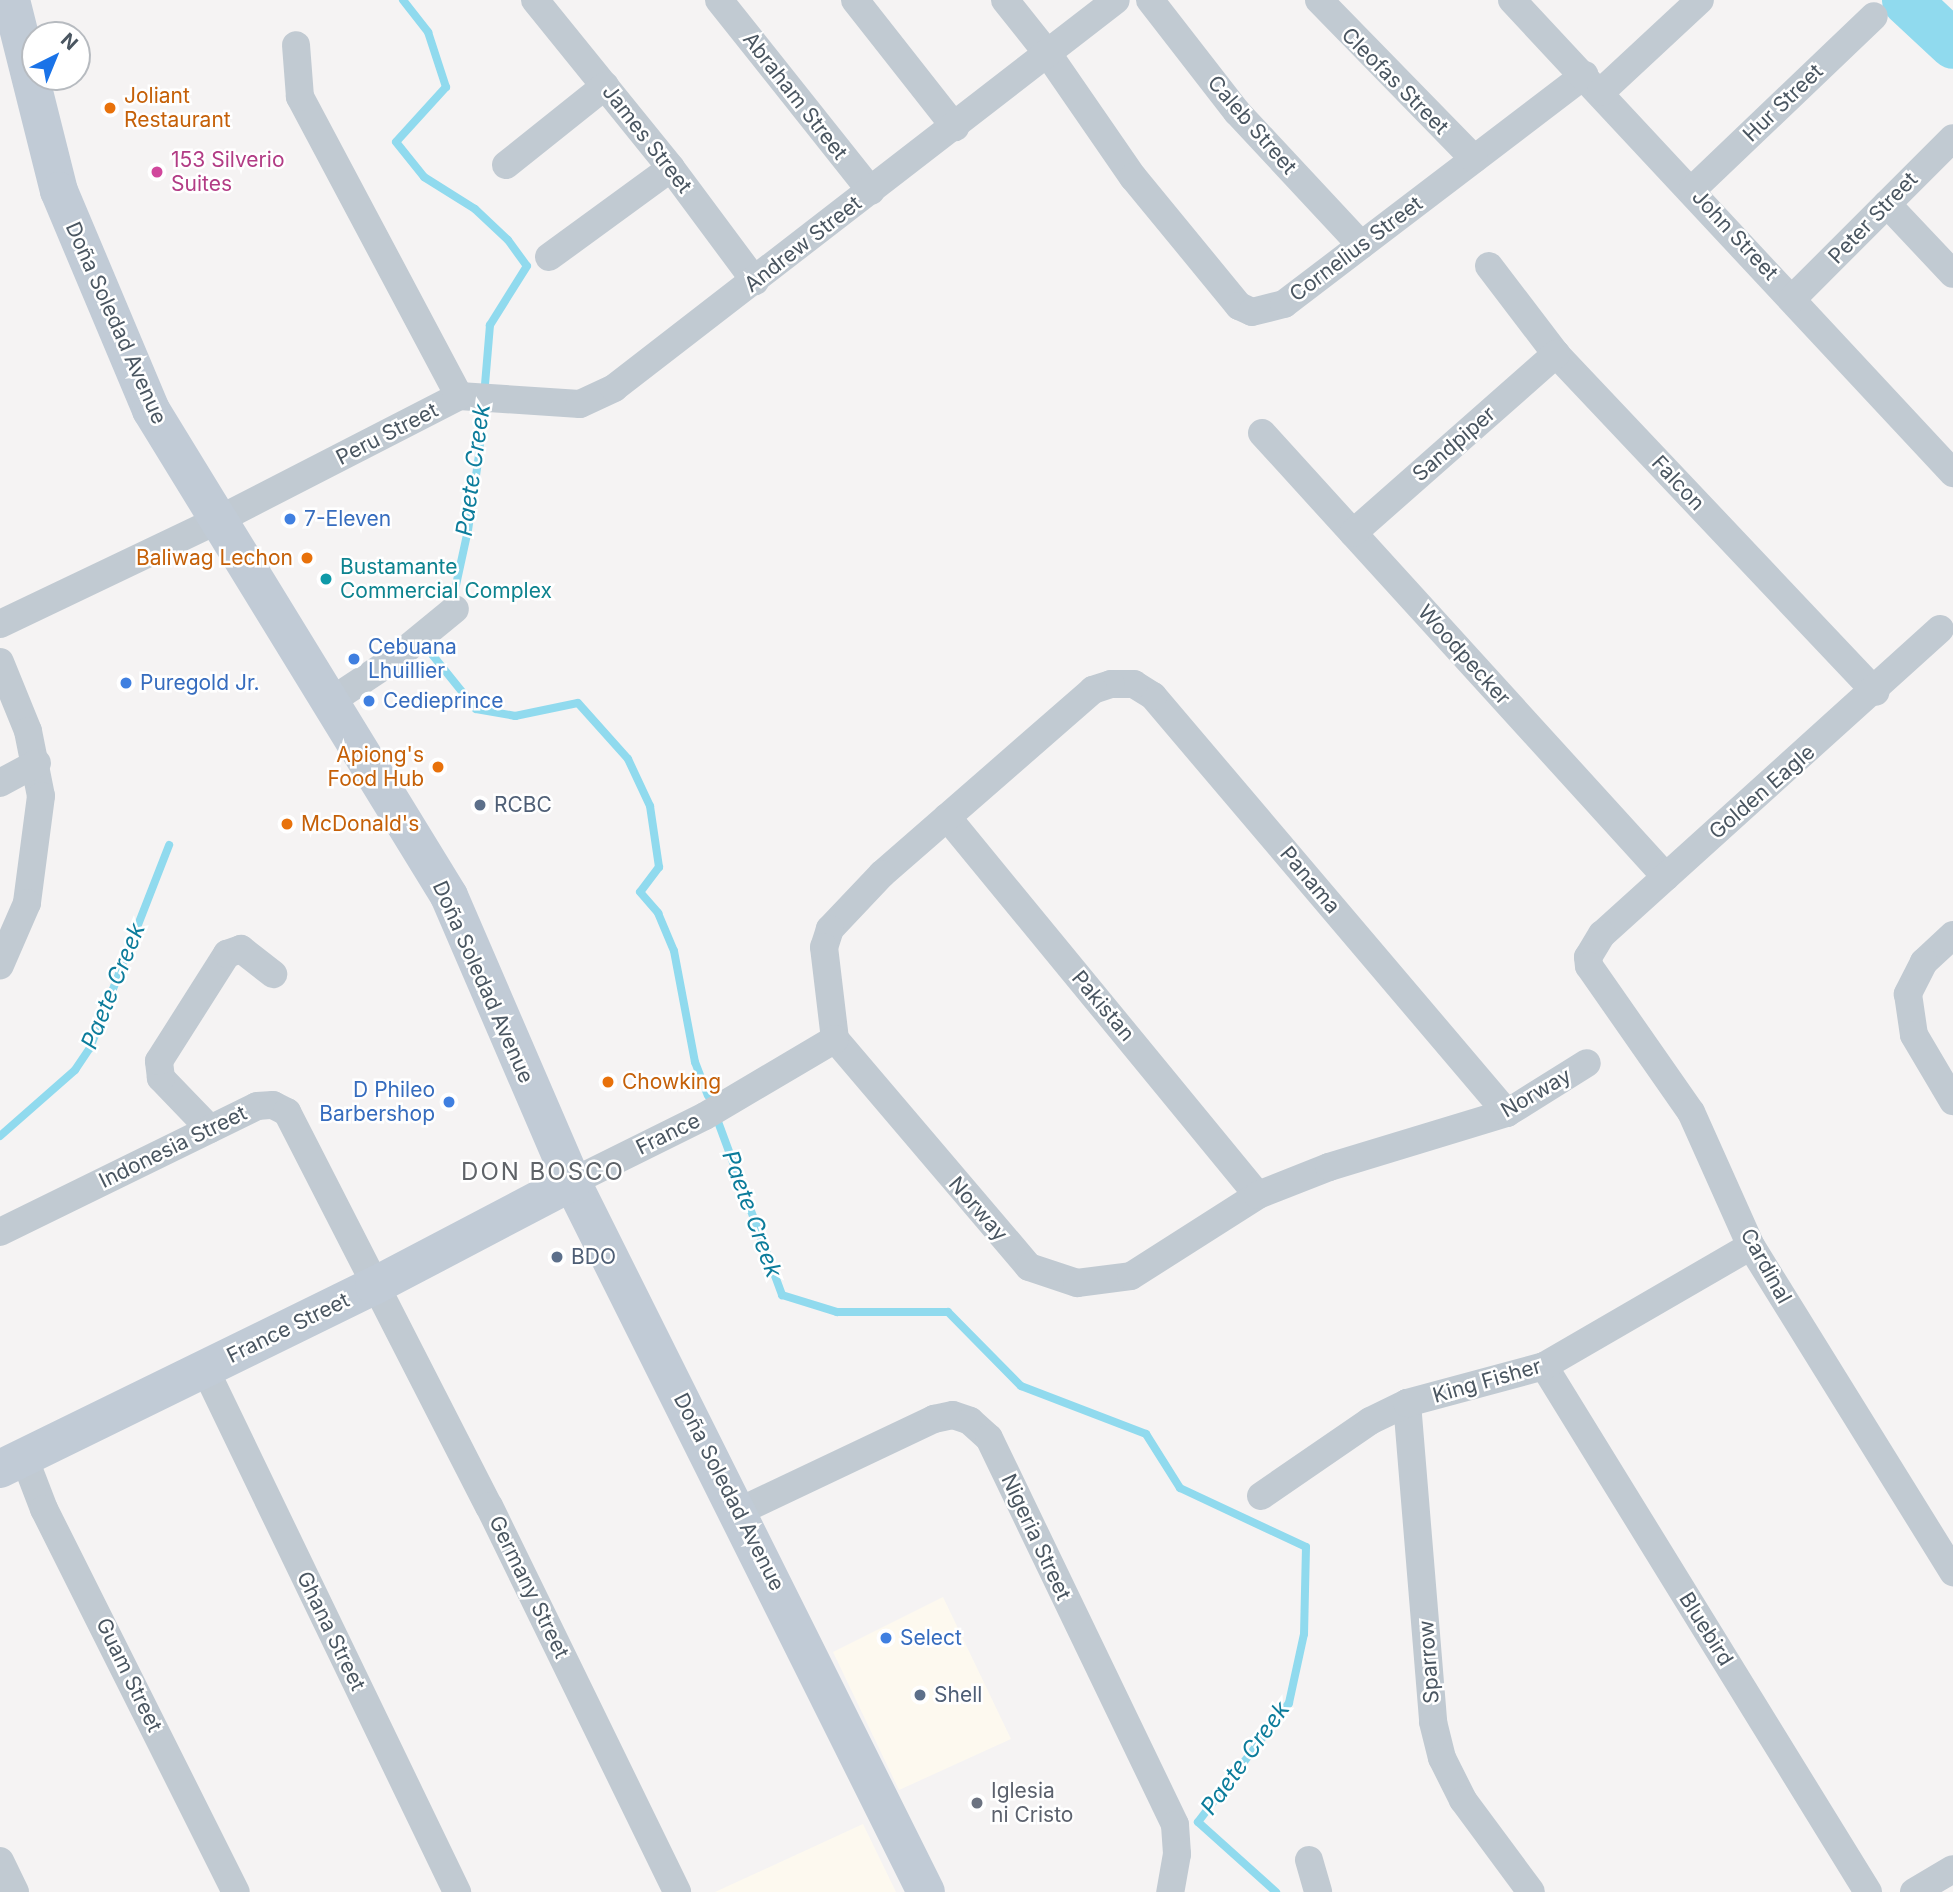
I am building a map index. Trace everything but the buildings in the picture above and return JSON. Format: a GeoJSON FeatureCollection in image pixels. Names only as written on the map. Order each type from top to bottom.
{"type":"FeatureCollection","features":[{"type":"Feature","properties":{"kind":"main road","name":"Doña Soledad Avenue"},"geometry":{"type":"LineString","coordinates":[[11,0],[59,191],[151,410],[216,521],[449,896],[572,1182],[740,1511],[926,1892]]}},
{"type":"Feature","properties":{"kind":"main road","name":"France Street"},"geometry":{"type":"LineString","coordinates":[[12,1463],[374,1286],[572,1182]]}},
{"type":"Feature","properties":{"kind":"street","name":"James Street"},"geometry":{"type":"LineString","coordinates":[[535,0],[671,168],[755,281]]}},
{"type":"Feature","properties":{"kind":"street","name":"Abraham Street"},"geometry":{"type":"LineString","coordinates":[[719,0],[871,191]]}},
{"type":"Feature","properties":{"kind":"street"},"geometry":{"type":"LineString","coordinates":[[855,0],[955,127]]}},
{"type":"Feature","properties":{"kind":"street","name":"Cornelius Street"},"geometry":{"type":"LineString","coordinates":[[1005,0],[1048,54],[1133,177],[1239,306],[1252,312],[1284,304],[1474,159],[1593,84],[1700,0]]}},
{"type":"Feature","properties":{"kind":"street","name":"Andrew Street"},"geometry":{"type":"LineString","coordinates":[[463,396],[580,404],[614,388],[1116,0]]}},
{"type":"Feature","properties":{"kind":"street","name":"Caleb Street"},"geometry":{"type":"LineString","coordinates":[[1150,0],[1237,112],[1361,245]]}},
{"type":"Feature","properties":{"kind":"street","name":"Cleofas Street"},"geometry":{"type":"LineString","coordinates":[[1319,0],[1474,159]]}},
{"type":"Feature","properties":{"kind":"street","name":"John Street"},"geometry":{"type":"LineString","coordinates":[[1524,4],[1593,84],[1693,189],[1953,474]]}},
{"type":"Feature","properties":{"kind":"street","name":"Hur Street"},"geometry":{"type":"LineString","coordinates":[[1693,189],[1874,16]]}},
{"type":"Feature","properties":{"kind":"street","name":"Peru Street"},"geometry":{"type":"LineString","coordinates":[[0,624],[216,521],[463,396],[300,97],[296,45]]}},
{"type":"Feature","properties":{"kind":"street"},"geometry":{"type":"LineString","coordinates":[[506,165],[605,86]]}},
{"type":"Feature","properties":{"kind":"street","name":"Peter Street"},"geometry":{"type":"LineString","coordinates":[[1793,298],[1953,138]]}},
{"type":"Feature","properties":{"kind":"street"},"geometry":{"type":"LineString","coordinates":[[549,257],[671,168]]}},
{"type":"Feature","properties":{"kind":"street"},"geometry":{"type":"LineString","coordinates":[[1887,204],[1953,274]]}},
{"type":"Feature","properties":{"kind":"street","name":"Falcon"},"geometry":{"type":"LineString","coordinates":[[1489,266],[1556,354],[1876,692]]}},
{"type":"Feature","properties":{"kind":"street","name":"Sandpiper"},"geometry":{"type":"LineString","coordinates":[[1353,533],[1556,354]]}},
{"type":"Feature","properties":{"kind":"street","name":"Woodpecker"},"geometry":{"type":"LineString","coordinates":[[1262,433],[1666,877]]}},
{"type":"Feature","properties":{"kind":"street"},"geometry":{"type":"LineString","coordinates":[[328,703],[393,660],[455,608]]}},
{"type":"Feature","properties":{"kind":"street","name":"Golden Eagle"},"geometry":{"type":"LineString","coordinates":[[1588,957],[1602,934],[1876,692],[1940,629]]}},
{"type":"Feature","properties":{"kind":"street"},"geometry":{"type":"LineString","coordinates":[[0,662],[37,764],[39,835],[27,903],[0,965]]}},
{"type":"Feature","properties":{"kind":"street","name":"Panama"},"geometry":{"type":"LineString","coordinates":[[947,817],[1093,690],[1111,684],[1134,684],[1153,696],[1507,1113]]}},
{"type":"Feature","properties":{"kind":"street"},"geometry":{"type":"LineString","coordinates":[[0,782],[37,764]]}},
{"type":"Feature","properties":{"kind":"street"},"geometry":{"type":"LineString","coordinates":[[835,1039],[824,947],[830,929],[947,817]]}},
{"type":"Feature","properties":{"kind":"street","name":"Pakistan"},"geometry":{"type":"LineString","coordinates":[[947,817],[1258,1195]]}},
{"type":"Feature","properties":{"kind":"street"},"geometry":{"type":"LineString","coordinates":[[1953,935],[1924,962],[1908,994],[1914,1035],[1953,1101]]}},
{"type":"Feature","properties":{"kind":"street"},"geometry":{"type":"LineString","coordinates":[[210,1129],[161,1078],[159,1061],[227,954],[241,949],[274,974]]}},
{"type":"Feature","properties":{"kind":"street","name":"Cardinal"},"geometry":{"type":"LineString","coordinates":[[1588,957],[1589,966],[1691,1112],[1752,1246],[1953,1572]]}},
{"type":"Feature","properties":{"kind":"street","name":"Norway"},"geometry":{"type":"LineString","coordinates":[[835,1039],[973,1206],[1029,1266],[1053,1278],[1077,1283],[1131,1276],[1258,1195],[1329,1167],[1507,1113],[1587,1063]]}},
{"type":"Feature","properties":{"kind":"street","name":"France"},"geometry":{"type":"LineString","coordinates":[[572,1182],[705,1116],[835,1039]]}},
{"type":"Feature","properties":{"kind":"street","name":"Indonesia Street"},"geometry":{"type":"LineString","coordinates":[[0,1232],[257,1106],[273,1105],[287,1112],[374,1286]]}},
{"type":"Feature","properties":{"kind":"street","name":"King Fisher"},"geometry":{"type":"LineString","coordinates":[[1261,1496],[1370,1421],[1407,1404],[1544,1366],[1752,1246]]}},
{"type":"Feature","properties":{"kind":"street","name":"Germany Street"},"geometry":{"type":"LineString","coordinates":[[374,1286],[489,1506],[677,1892]]}},
{"type":"Feature","properties":{"kind":"street","name":"Bluebird"},"geometry":{"type":"LineString","coordinates":[[1544,1366],[1868,1892]]}},
{"type":"Feature","properties":{"kind":"street","name":"Ghana Street"},"geometry":{"type":"LineString","coordinates":[[205,1369],[457,1892]]}},
{"type":"Feature","properties":{"kind":"street","name":"Sparrow"},"geometry":{"type":"LineString","coordinates":[[1407,1404],[1433,1723],[1442,1758],[1464,1800],[1531,1892]]}},
{"type":"Feature","properties":{"kind":"street","name":"Nigeria Street"},"geometry":{"type":"LineString","coordinates":[[740,1511],[934,1419],[954,1415],[970,1421],[989,1438],[1175,1825],[1178,1854],[1170,1892]]}},
{"type":"Feature","properties":{"kind":"street","name":"Guam Street"},"geometry":{"type":"LineString","coordinates":[[12,1463],[44,1509],[236,1892]]}},
{"type":"Feature","properties":{"kind":"street"},"geometry":{"type":"LineString","coordinates":[[1309,1860],[1318,1892]]}},
{"type":"Feature","properties":{"kind":"street"},"geometry":{"type":"LineString","coordinates":[[0,1861],[15,1892]]}},
{"type":"Feature","properties":{"kind":"street"},"geometry":{"type":"LineString","coordinates":[[1914,1892],[1953,1869]]}},
{"type":"Feature","properties":{"kind":"shaded area"},"geometry":{"type":"Polygon","coordinates":[[[943,1597],[1011,1739],[899,1790],[833,1652],[943,1597]]]}},
{"type":"Feature","properties":{"kind":"shaded area"},"geometry":{"type":"Polygon","coordinates":[[[863,1824],[896,1892],[715,1892],[863,1824]]]}},
{"type":"Feature","properties":{"kind":"waterway","name":"Paete Creek"},"geometry":{"type":"LineString","coordinates":[[403,0],[428,32],[446,87],[396,142],[424,177],[475,209],[508,240],[527,266],[490,325],[479,455],[468,530],[453,599],[448,603]]}},
{"type":"Feature","properties":{"kind":"waterway","name":"Paete Creek"},"geometry":{"type":"LineString","coordinates":[[1906,0],[1953,44]]}},
{"type":"Feature","properties":{"kind":"waterway","name":"Paete Creek"},"geometry":{"type":"LineString","coordinates":[[422,642],[476,709],[515,716],[578,703],[628,759],[650,806],[659,867],[640,892],[658,913],[674,951],[695,1062],[708,1096]]}},
{"type":"Feature","properties":{"kind":"waterway","name":"Paete Creek"},"geometry":{"type":"LineString","coordinates":[[0,1136],[75,1070],[90,1048],[169,845]]}},
{"type":"Feature","properties":{"kind":"waterway","name":"Paete Creek"},"geometry":{"type":"LineString","coordinates":[[717,1119],[782,1295],[837,1312],[948,1312],[1021,1386],[1146,1434],[1180,1488],[1306,1547],[1304,1634],[1289,1703],[1198,1822],[1276,1892]]}},
{"type":"Feature","properties":{"kind":"place","name":"Joliant Restaurant"},"geometry":{"type":"Point","coordinates":[110,108]}},
{"type":"Feature","properties":{"kind":"place","name":"153 Silverio Suites"},"geometry":{"type":"Point","coordinates":[157,172]}},
{"type":"Feature","properties":{"kind":"place","name":"7-Eleven"},"geometry":{"type":"Point","coordinates":[290,519]}},
{"type":"Feature","properties":{"kind":"place","name":"Baliwag Lechon"},"geometry":{"type":"Point","coordinates":[307,558]}},
{"type":"Feature","properties":{"kind":"place","name":"Bustamante Commercial Complex"},"geometry":{"type":"Point","coordinates":[326,579]}},
{"type":"Feature","properties":{"kind":"place","name":"Cebuana Lhuillier"},"geometry":{"type":"Point","coordinates":[354,659]}},
{"type":"Feature","properties":{"kind":"place","name":"Puregold Jr."},"geometry":{"type":"Point","coordinates":[126,683]}},
{"type":"Feature","properties":{"kind":"place","name":"Cedieprince"},"geometry":{"type":"Point","coordinates":[369,701]}},
{"type":"Feature","properties":{"kind":"place","name":"Apiong's Food Hub"},"geometry":{"type":"Point","coordinates":[438,767]}},
{"type":"Feature","properties":{"kind":"place","name":"RCBC"},"geometry":{"type":"Point","coordinates":[480,805]}},
{"type":"Feature","properties":{"kind":"place","name":"McDonald's"},"geometry":{"type":"Point","coordinates":[287,824]}},
{"type":"Feature","properties":{"kind":"place","name":"Chowking"},"geometry":{"type":"Point","coordinates":[608,1082]}},
{"type":"Feature","properties":{"kind":"place","name":"D Phileo Barbershop"},"geometry":{"type":"Point","coordinates":[449,1102]}},
{"type":"Feature","properties":{"kind":"place","name":"BDO"},"geometry":{"type":"Point","coordinates":[557,1257]}},
{"type":"Feature","properties":{"kind":"place","name":"Select"},"geometry":{"type":"Point","coordinates":[886,1638]}},
{"type":"Feature","properties":{"kind":"place","name":"Shell"},"geometry":{"type":"Point","coordinates":[920,1695]}},
{"type":"Feature","properties":{"kind":"place","name":"Iglesia ni Cristo"},"geometry":{"type":"Point","coordinates":[977,1803]}},
{"type":"Feature","properties":{"kind":"district","name":"DON BOSCO"},"geometry":{"type":"Point","coordinates":[543,1172]}}]}
